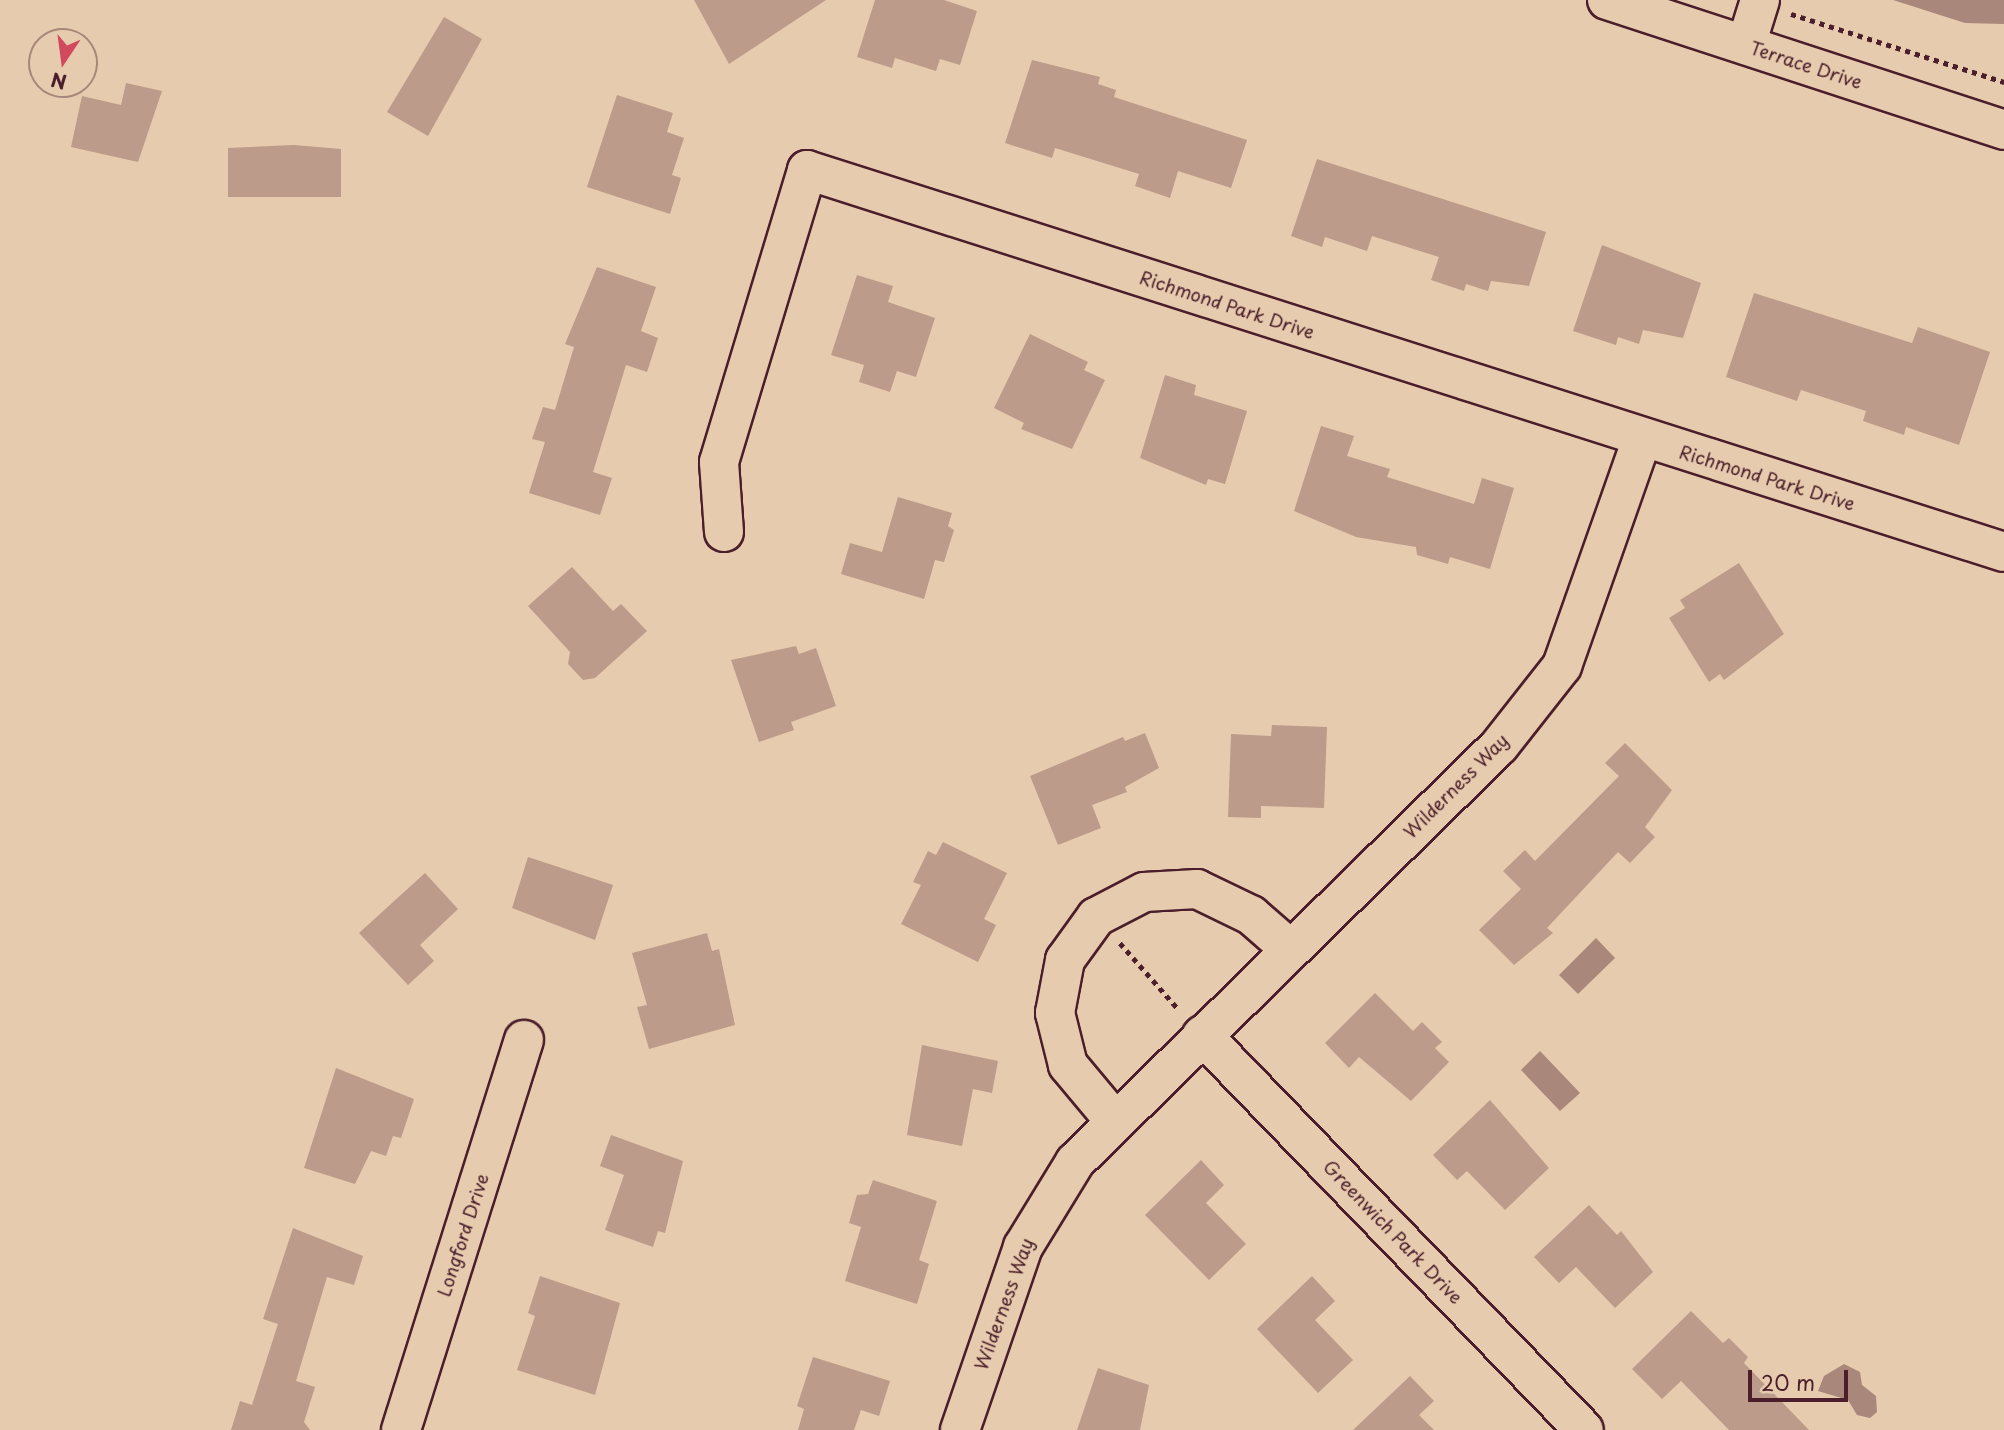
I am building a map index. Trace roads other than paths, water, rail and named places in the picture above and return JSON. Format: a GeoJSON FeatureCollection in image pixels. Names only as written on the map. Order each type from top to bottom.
{"type":"FeatureCollection","features":[{"type":"Feature","properties":{"kind":"street","name":"Terrace Drive"},"geometry":{"type":"LineString","coordinates":[[1607,0],[2004,131]]}},
{"type":"Feature","properties":{"kind":"street"},"geometry":{"type":"LineString","coordinates":[[1746,45],[1759,5]]}},
{"type":"Feature","properties":{"kind":"street","name":"Richmond Park Drive"},"geometry":{"type":"LineString","coordinates":[[724,532],[719,462],[807,170],[1642,439],[2004,552]]}},
{"type":"Feature","properties":{"kind":"street","name":"Wilderness Way"},"geometry":{"type":"LineString","coordinates":[[960,1430],[1023,1247],[1075,1162],[1114,1120],[1499,746],[1562,666],[1642,439]]}},
{"type":"Feature","properties":{"kind":"street"},"geometry":{"type":"LineString","coordinates":[[1114,1120],[1068,1065],[1055,1013],[1065,960],[1096,917],[1144,892],[1197,889],[1251,915],[1290,949]]}},
{"type":"Feature","properties":{"kind":"street","name":"Greenwich Park Drive"},"geometry":{"type":"LineString","coordinates":[[1202,1035],[1584,1430]]}},
{"type":"Feature","properties":{"kind":"street","name":"Longford Drive"},"geometry":{"type":"LineString","coordinates":[[401,1430],[524,1040]]}}]}
